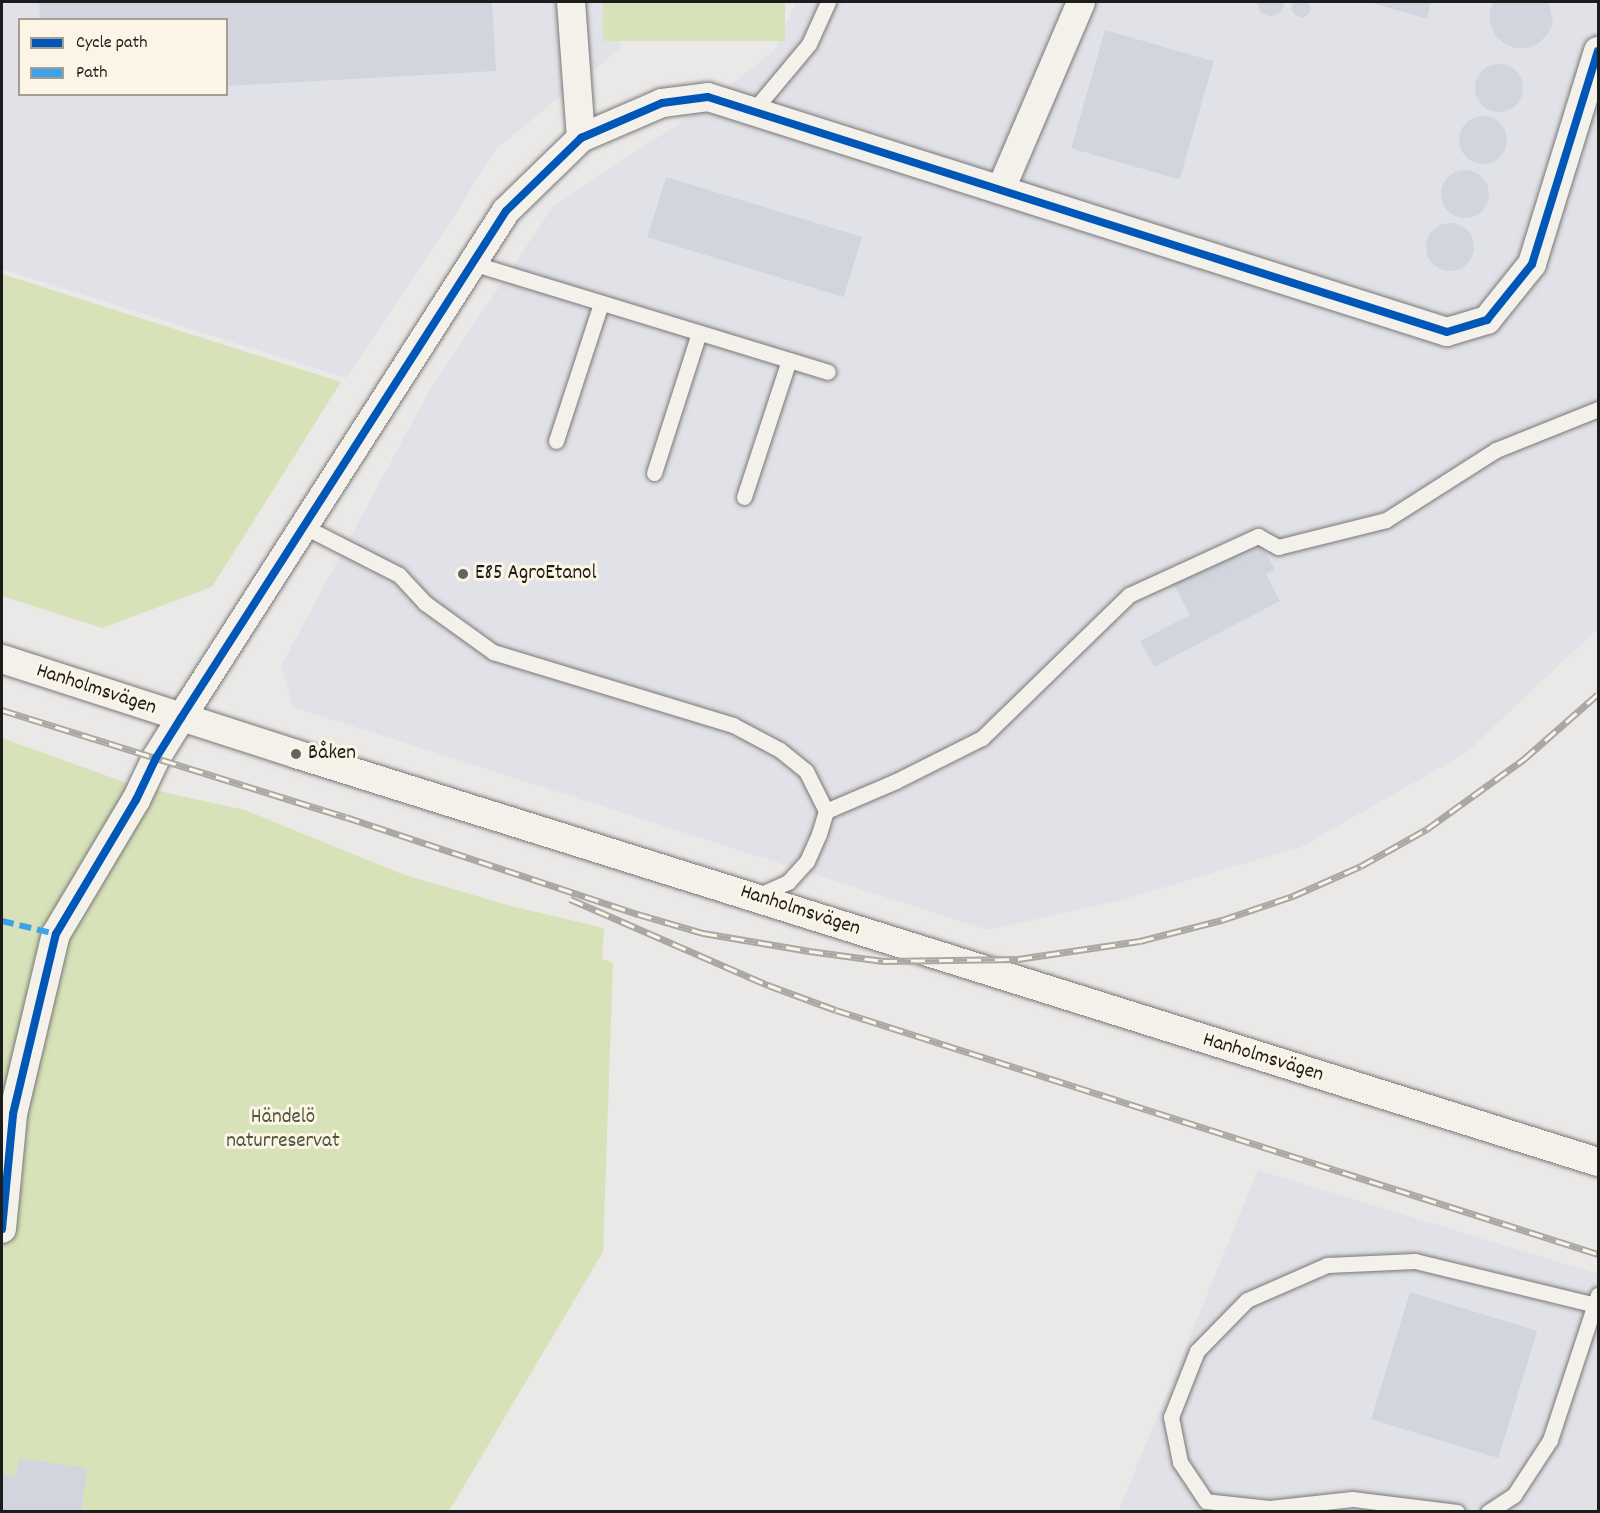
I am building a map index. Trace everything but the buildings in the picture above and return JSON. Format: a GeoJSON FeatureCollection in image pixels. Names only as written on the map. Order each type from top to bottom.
{"type":"FeatureCollection","features":[{"type":"Feature","properties":{"kind":"street"},"geometry":{"type":"LineString","coordinates":[[571,2],[581,138]]}},
{"type":"Feature","properties":{"kind":"street"},"geometry":{"type":"LineString","coordinates":[[1001,189],[1081,2]]}},
{"type":"Feature","properties":{"kind":"street"},"geometry":{"type":"LineString","coordinates":[[2,1229],[13,1114],[56,934],[136,801],[156,758],[506,211],[581,138],[662,103],[708,97],[1447,332],[1488,320],[1532,264],[1599,51]]}},
{"type":"Feature","properties":{"kind":"street","name":"Hanholmsvägen"},"geometry":{"type":"LineString","coordinates":[[2,660],[1599,1161]]}},
{"type":"Feature","properties":{"kind":"lane"},"geometry":{"type":"LineString","coordinates":[[753,111],[809,44],[828,2]]}},
{"type":"Feature","properties":{"kind":"lane"},"geometry":{"type":"LineString","coordinates":[[472,263],[828,372]]}},
{"type":"Feature","properties":{"kind":"lane"},"geometry":{"type":"LineString","coordinates":[[556,441],[601,303]]}},
{"type":"Feature","properties":{"kind":"lane"},"geometry":{"type":"LineString","coordinates":[[654,473],[699,333]]}},
{"type":"Feature","properties":{"kind":"lane"},"geometry":{"type":"LineString","coordinates":[[744,497],[789,360]]}},
{"type":"Feature","properties":{"kind":"lane"},"geometry":{"type":"LineString","coordinates":[[826,811],[896,781],[982,738],[1130,595],[1258,536],[1278,547],[1386,520],[1496,450],[1599,409]]}},
{"type":"Feature","properties":{"kind":"lane"},"geometry":{"type":"LineString","coordinates":[[303,526],[399,575],[425,603],[494,652],[733,724],[780,750],[806,771],[826,811],[819,834],[807,861],[788,882],[755,897]]}},
{"type":"Feature","properties":{"kind":"lane"},"geometry":{"type":"LineString","coordinates":[[1457,1512],[1352,1499],[1269,1508],[1206,1501],[1180,1462],[1171,1417],[1197,1351],[1247,1300],[1327,1265],[1415,1261],[1597,1300],[1550,1440],[1514,1495],[1488,1512]]}},
{"type":"Feature","properties":{"kind":"shaded area"},"geometry":{"type":"Polygon","coordinates":[[[2,2],[617,2],[620,48],[496,149],[428,257],[346,378],[2,269],[2,2]]]}},
{"type":"Feature","properties":{"kind":"shaded area"},"geometry":{"type":"Polygon","coordinates":[[[796,2],[1598,2],[1598,628],[1466,753],[1301,847],[1121,900],[988,930],[293,707],[281,666],[428,393],[554,205],[689,117],[774,51],[796,2]]]}},
{"type":"Feature","properties":{"kind":"shaded area"},"geometry":{"type":"Polygon","coordinates":[[[1258,1170],[1598,1274],[1598,1511],[1118,1512],[1258,1170]]]}},
{"type":"Feature","properties":{"kind":"green space"},"geometry":{"type":"Polygon","coordinates":[[[603,2],[785,2],[785,41],[603,41],[603,2]]]}},
{"type":"Feature","properties":{"kind":"green space"},"geometry":{"type":"Polygon","coordinates":[[[2,274],[341,382],[212,587],[102,628],[2,596],[2,274]]]}},
{"type":"Feature","properties":{"kind":"green space","name":"Händelö naturreservat"},"geometry":{"type":"Polygon","coordinates":[[[2,738],[135,786],[245,810],[402,874],[507,905],[604,928],[602,959],[613,963],[603,1252],[449,1511],[2,1511],[2,738]]]}},
{"type":"Feature","properties":{"kind":"railway"},"geometry":{"type":"LineString","coordinates":[[2,710],[346,817],[638,914],[703,933],[883,961],[1018,959],[1140,941],[1222,920],[1293,896],[1361,866],[1427,829],[1524,759],[1598,694]]}},
{"type":"Feature","properties":{"kind":"railway"},"geometry":{"type":"LineString","coordinates":[[570,899],[768,985],[836,1010],[1598,1254]]}},
{"type":"Feature","properties":{"kind":"marked path"},"geometry":{"type":"LineString","coordinates":[[2,921],[56,934]]}},
{"type":"Feature","properties":{"kind":"cycle path"},"geometry":{"type":"LineString","coordinates":[[2,1229],[13,1114],[56,934],[136,800],[156,758],[506,211],[581,138],[662,103],[708,97],[1447,332],[1487,320],[1532,264],[1598,51]]}},
{"type":"Feature","properties":{"kind":"place","name":"E85 AgroEtanol"},"geometry":{"type":"Point","coordinates":[463,574]}},
{"type":"Feature","properties":{"kind":"place","name":"Båken"},"geometry":{"type":"Point","coordinates":[296,754]}}]}
